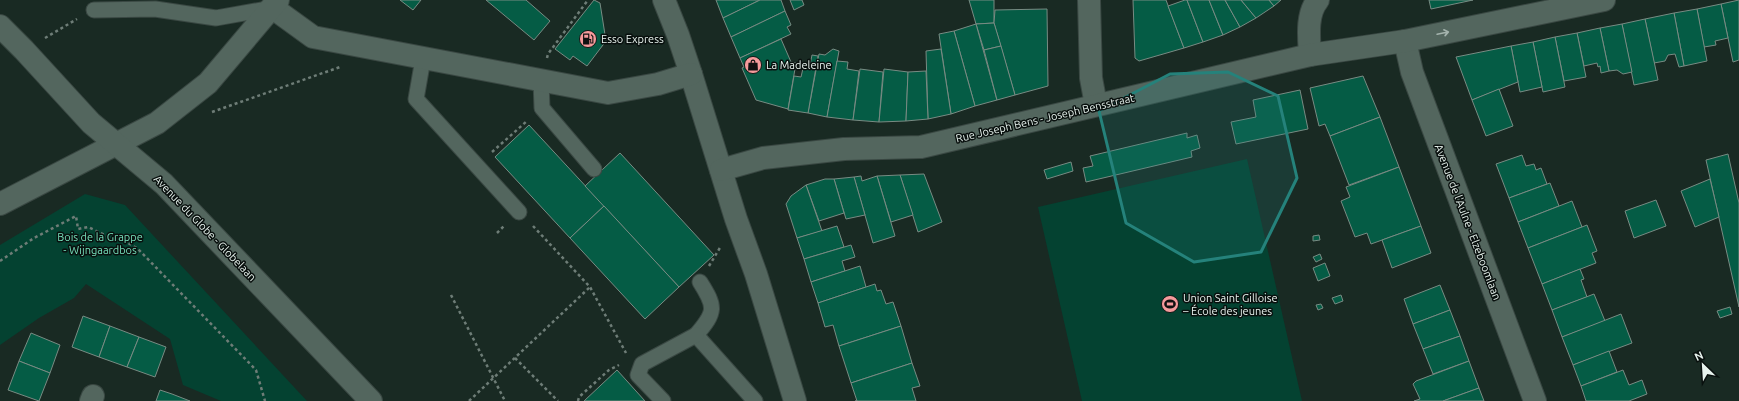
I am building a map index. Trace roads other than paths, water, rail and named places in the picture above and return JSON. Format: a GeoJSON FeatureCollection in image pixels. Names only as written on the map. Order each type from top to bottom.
{"type":"FeatureCollection","features":[{"type":"Feature","properties":{"kind":"street"},"geometry":{"type":"LineString","coordinates":[[664,0],[692,74],[736,219],[756,274],[794,401]]}},
{"type":"Feature","properties":{"kind":"street"},"geometry":{"type":"LineString","coordinates":[[1089,0],[1091,78],[1096,105]]}},
{"type":"Feature","properties":{"kind":"street"},"geometry":{"type":"LineString","coordinates":[[1310,54],[1308,31],[1314,5],[1318,0]]}},
{"type":"Feature","properties":{"kind":"street","name":"Rue Joseph Bens - Joseph Bensstraat"},"geometry":{"type":"LineString","coordinates":[[721,170],[763,158],[844,149],[921,147],[1310,54],[1405,41],[1604,0]]}},
{"type":"Feature","properties":{"kind":"street"},"geometry":{"type":"LineString","coordinates":[[0,204],[157,122],[208,83],[276,4],[314,38],[608,93],[658,84],[692,74]]}},
{"type":"Feature","properties":{"kind":"street","name":"Avenue du Globe - Globelaan"},"geometry":{"type":"LineString","coordinates":[[0,26],[91,123],[164,184],[371,401]]}},
{"type":"Feature","properties":{"kind":"street","name":"Avenue de l'Aulne - Elzeboomlaan"},"geometry":{"type":"LineString","coordinates":[[1405,41],[1412,72],[1535,401]]}},
{"type":"Feature","properties":{"kind":"lane"},"geometry":{"type":"LineString","coordinates":[[94,10],[155,9],[216,18],[276,4]]}},
{"type":"Feature","properties":{"kind":"lane"},"geometry":{"type":"LineString","coordinates":[[423,59],[416,99],[519,212]]}},
{"type":"Feature","properties":{"kind":"lane"},"geometry":{"type":"LineString","coordinates":[[541,81],[542,108],[594,169]]}},
{"type":"Feature","properties":{"kind":"lane"},"geometry":{"type":"LineString","coordinates":[[663,401],[638,375],[642,364],[696,335],[710,319],[711,300],[700,282]]}},
{"type":"Feature","properties":{"kind":"lane"},"geometry":{"type":"LineString","coordinates":[[696,335],[755,401]]}},
{"type":"Feature","properties":{"kind":"place","name":"Esso Express"},"geometry":{"type":"Point","coordinates":[588,39]}},
{"type":"Feature","properties":{"kind":"place","name":"La Madeleine"},"geometry":{"type":"Point","coordinates":[753,65]}},
{"type":"Feature","properties":{"kind":"place","name":"Union Saint Gilloise – École des jeunes"},"geometry":{"type":"Point","coordinates":[1170,304]}},
{"type":"Feature","properties":{"kind":"park label","name":"Bois de la Grappe - Wijngaardbos"},"geometry":{"type":"Point","coordinates":[100,243]}}]}
